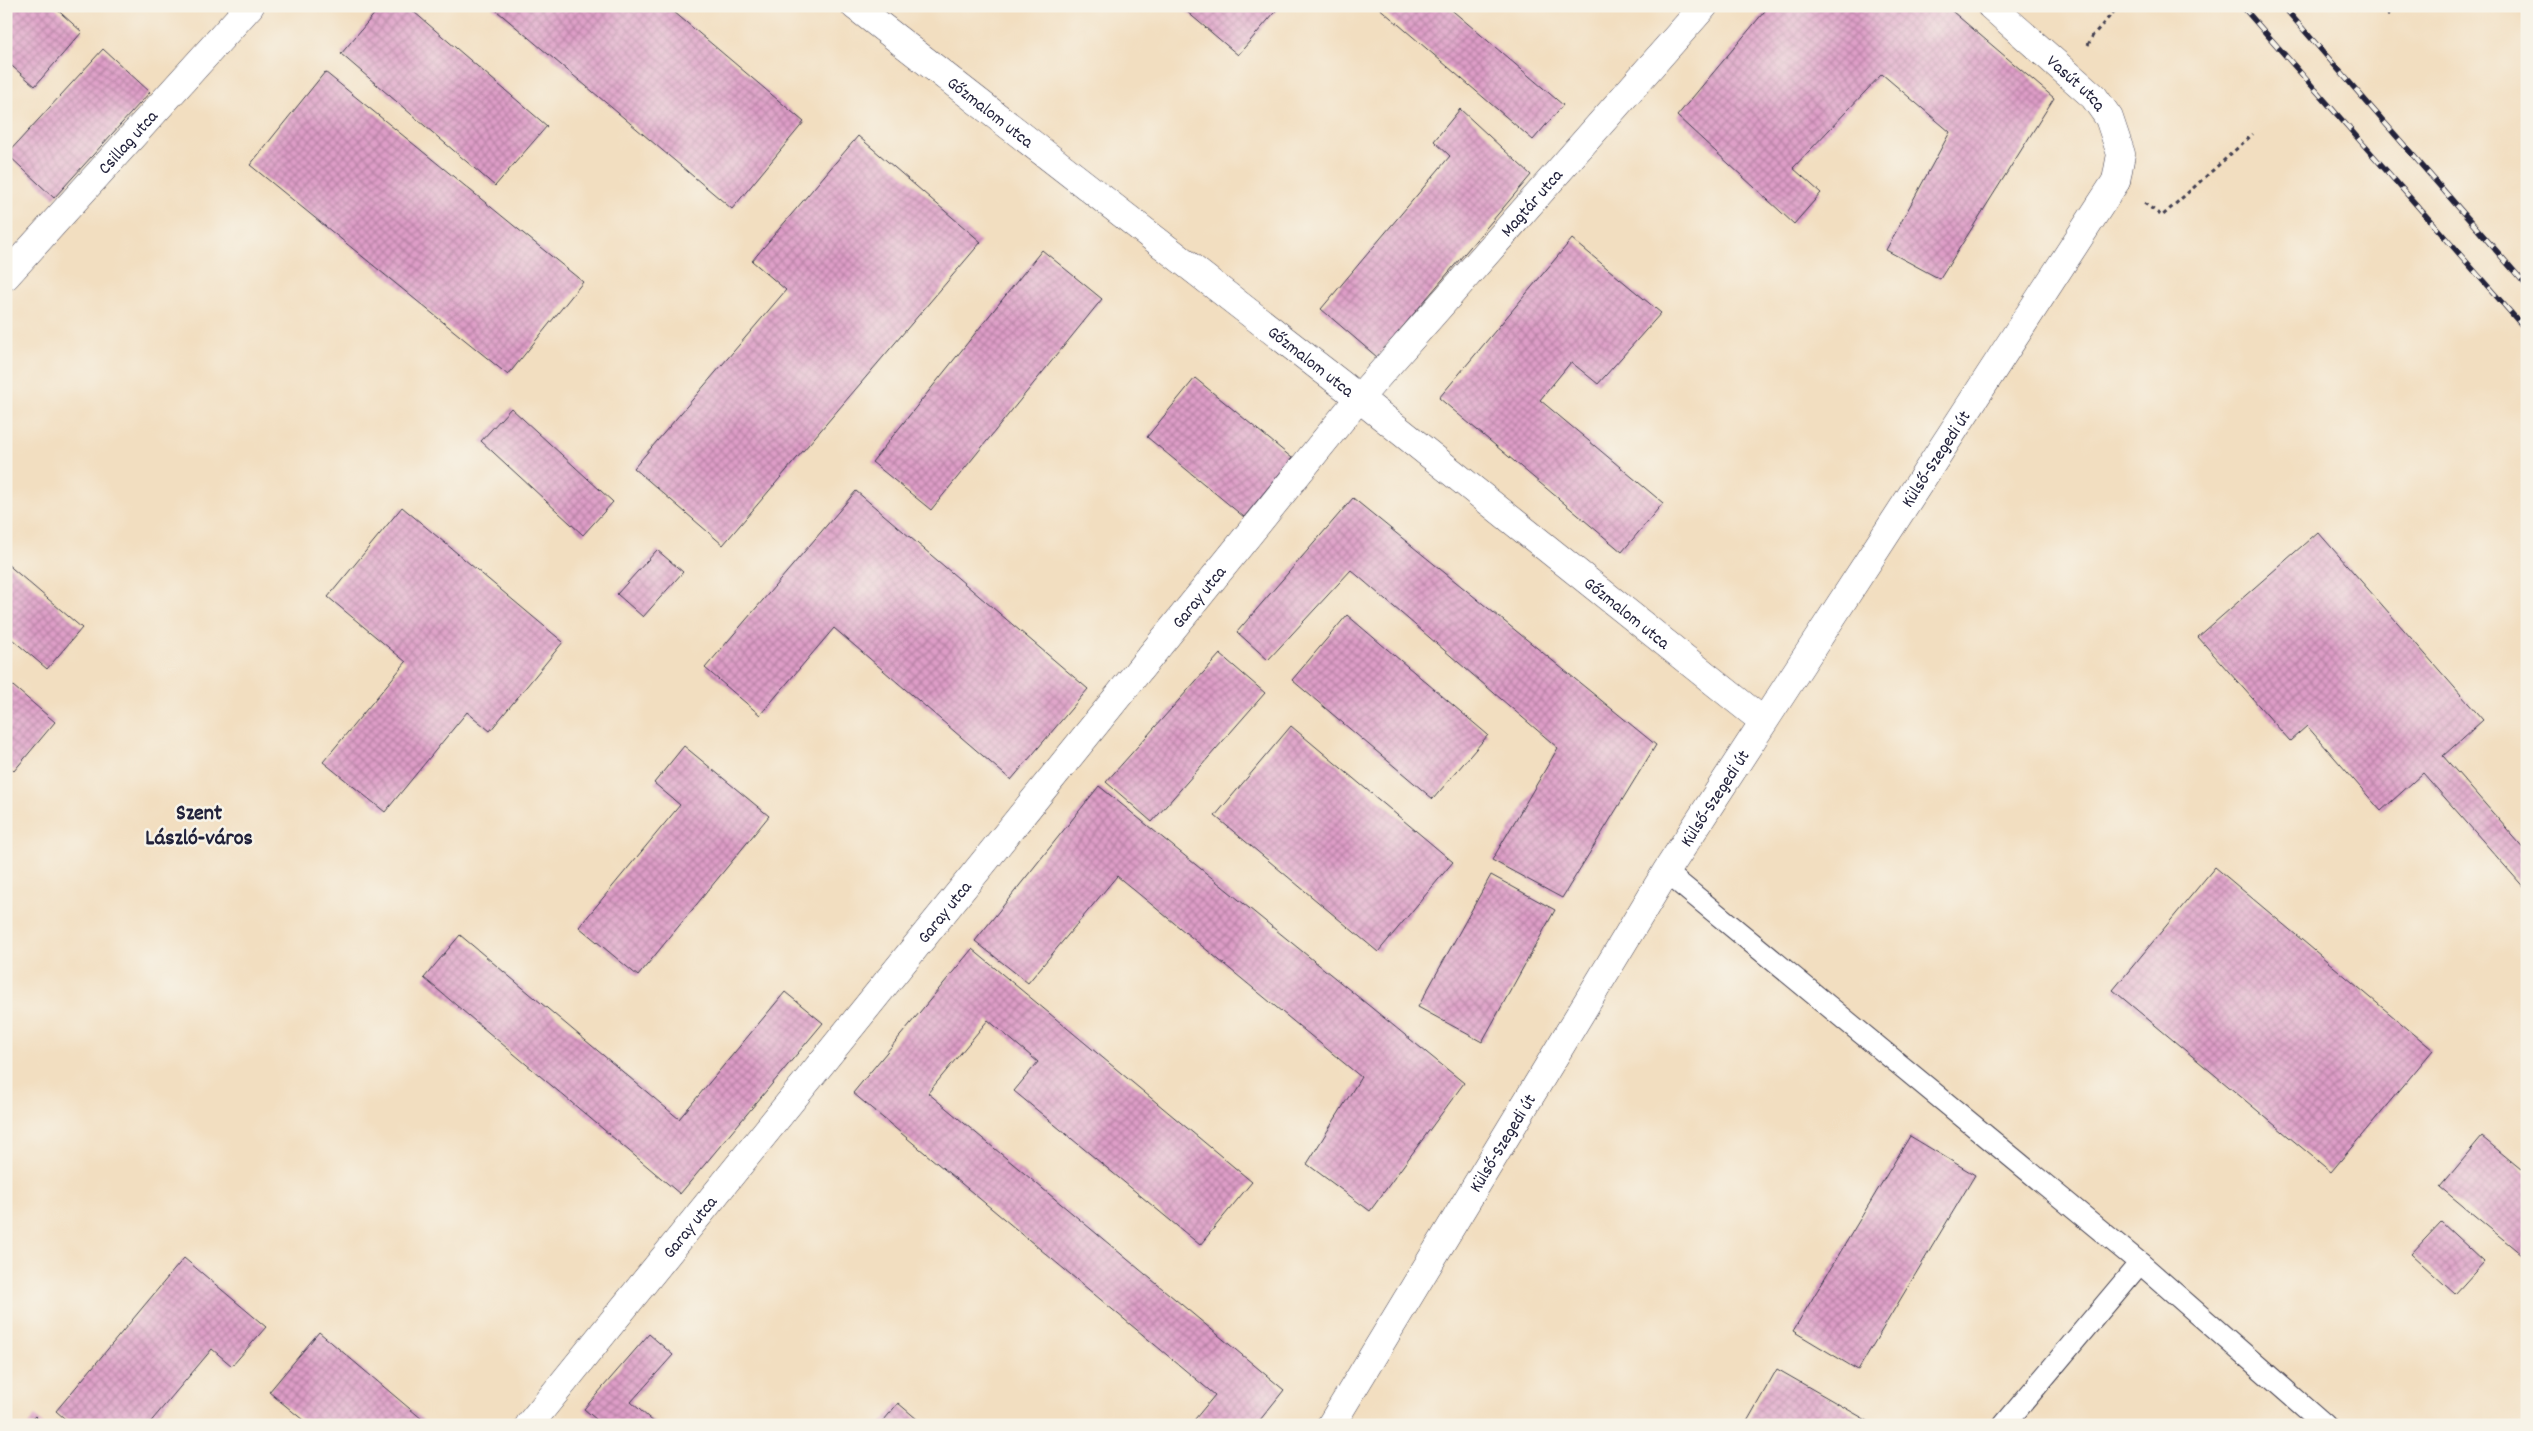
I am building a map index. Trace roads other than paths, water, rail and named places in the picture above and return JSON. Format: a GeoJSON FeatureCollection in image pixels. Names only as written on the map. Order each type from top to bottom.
{"type":"FeatureCollection","features":[{"type":"Feature","properties":{"kind":"street","name":"Csillag utca"},"geometry":{"type":"LineString","coordinates":[[6,276],[250,6]]}},
{"type":"Feature","properties":{"kind":"street","name":"Gőzmalom utca"},"geometry":{"type":"LineString","coordinates":[[855,6],[1359,398],[1763,721]]}},
{"type":"Feature","properties":{"kind":"street","name":"Magtár utca"},"geometry":{"type":"LineString","coordinates":[[1359,398],[1704,6]]}},
{"type":"Feature","properties":{"kind":"street","name":"Vasút utca"},"geometry":{"type":"LineString","coordinates":[[1991,6],[2072,76],[2094,97],[2109,118],[2121,154],[2116,182]]}},
{"type":"Feature","properties":{"kind":"street","name":"Külső-Szegedi út"},"geometry":{"type":"LineString","coordinates":[[1331,1425],[1666,872],[2116,182]]}},
{"type":"Feature","properties":{"kind":"street","name":"Garay utca"},"geometry":{"type":"LineString","coordinates":[[529,1425],[1359,398]]}},
{"type":"Feature","properties":{"kind":"lane"},"geometry":{"type":"LineString","coordinates":[[1666,872],[2140,1263],[2326,1425]]}},
{"type":"Feature","properties":{"kind":"lane"},"geometry":{"type":"LineString","coordinates":[[2004,1425],[2140,1263]]}},
{"type":"Feature","properties":{"kind":"railway"},"geometry":{"type":"LineString","coordinates":[[2242,6],[2527,331]]}},
{"type":"Feature","properties":{"kind":"railway"},"geometry":{"type":"LineString","coordinates":[[2283,6],[2527,286]]}},
{"type":"Feature","properties":{"kind":"district","name":"Szent László-város"},"geometry":{"type":"Point","coordinates":[199,824]}}]}
